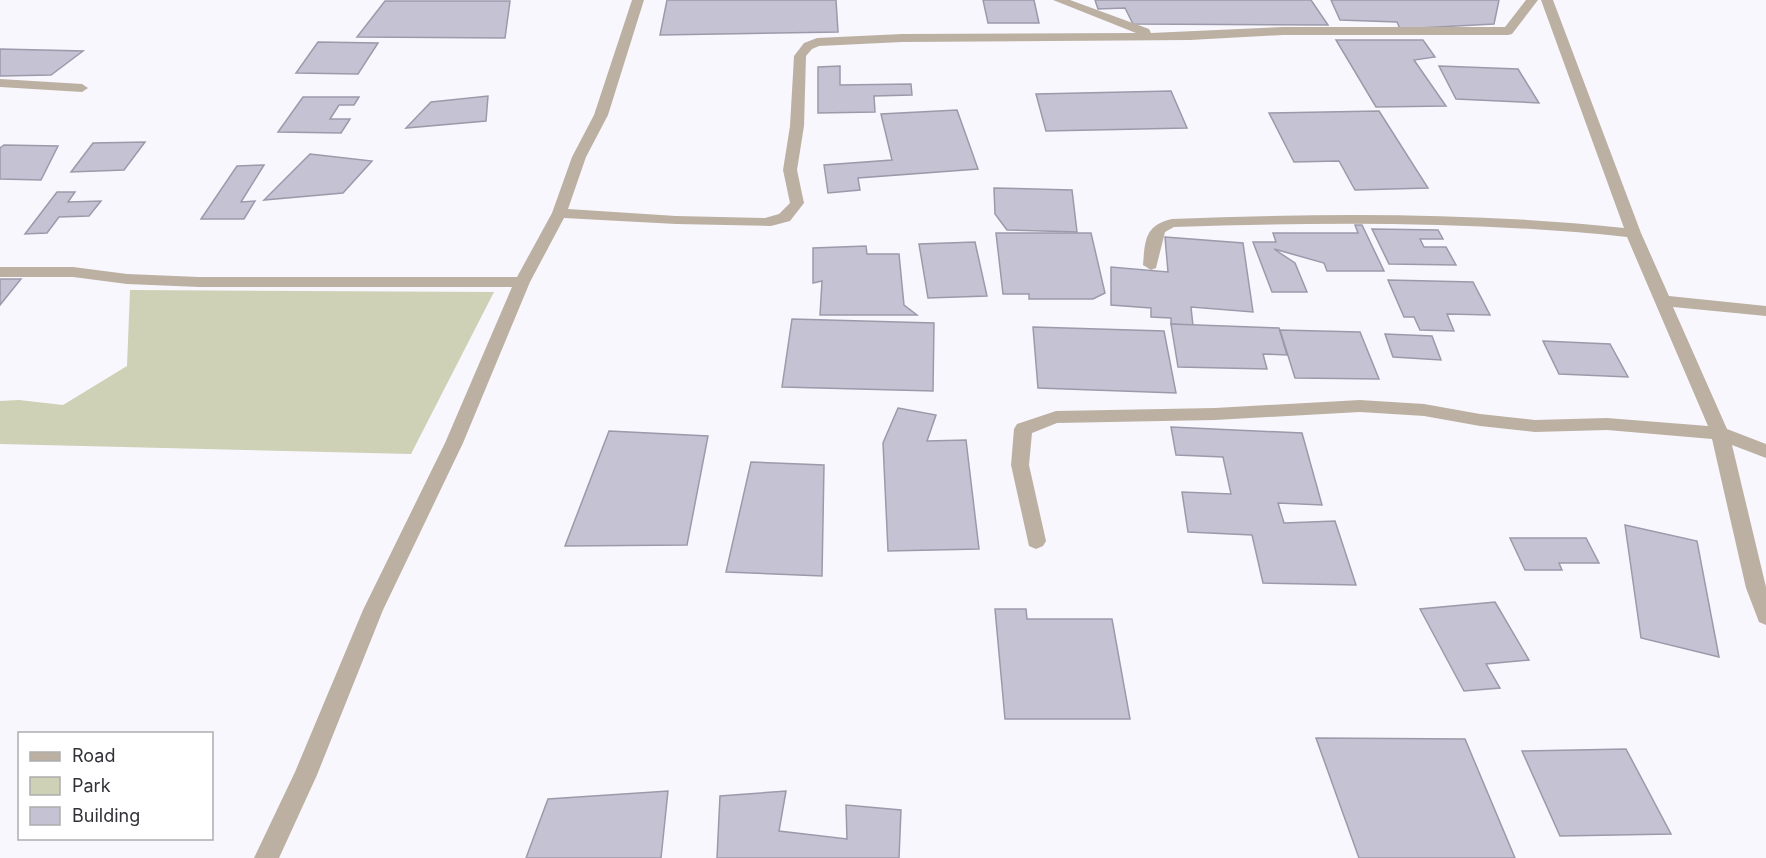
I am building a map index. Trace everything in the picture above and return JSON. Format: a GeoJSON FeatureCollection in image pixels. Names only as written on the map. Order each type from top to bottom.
{"type":"FeatureCollection","features":[{"type":"Feature","properties":{"kind":"street"},"geometry":{"type":"LineString","coordinates":[[266,858],[305,775],[373,610],[454,443],[522,282],[559,213],[579,158],[601,115],[639,0]]}},
{"type":"Feature","properties":{"kind":"street"},"geometry":{"type":"LineString","coordinates":[[1059,0],[1157,36]]}},
{"type":"Feature","properties":{"kind":"street"},"geometry":{"type":"LineString","coordinates":[[559,213],[742,222],[777,222],[790,214],[797,202],[790,170],[801,56],[808,46],[818,42],[902,38],[1157,36],[1362,30],[1508,31],[1532,0]]}},
{"type":"Feature","properties":{"kind":"street"},"geometry":{"type":"LineString","coordinates":[[1547,0],[1633,233],[1720,433],[1756,588],[1766,616]]}},
{"type":"Feature","properties":{"kind":"street"},"geometry":{"type":"LineString","coordinates":[[0,83],[82,88]]}},
{"type":"Feature","properties":{"kind":"street"},"geometry":{"type":"LineString","coordinates":[[1151,265],[1152,249],[1158,229],[1172,223],[1306,218],[1495,222],[1563,225],[1633,233]]}},
{"type":"Feature","properties":{"kind":"street"},"geometry":{"type":"LineString","coordinates":[[0,272],[73,272],[127,279],[199,282],[522,282]]}},
{"type":"Feature","properties":{"kind":"street"},"geometry":{"type":"LineString","coordinates":[[1663,301],[1766,311]]}},
{"type":"Feature","properties":{"kind":"street"},"geometry":{"type":"LineString","coordinates":[[1036,541],[1020,465],[1023,429],[1056,417],[1215,414],[1360,406],[1424,410],[1480,420],[1535,426],[1607,424],[1720,433],[1766,452]]}},
{"type":"Feature","properties":{"kind":"green space"},"geometry":{"type":"Polygon","coordinates":[[[130,290],[494,292],[411,454],[0,444],[0,401],[19,400],[63,405],[127,366],[130,290]]]}},
{"type":"Feature","properties":{"kind":"building"},"geometry":{"type":"Polygon","coordinates":[[[667,0],[836,0],[838,32],[660,35],[667,0]]]}},
{"type":"Feature","properties":{"kind":"building"},"geometry":{"type":"Polygon","coordinates":[[[983,0],[1034,0],[1039,23],[988,23],[983,0]]]}},
{"type":"Feature","properties":{"kind":"building"},"geometry":{"type":"Polygon","coordinates":[[[1095,0],[1311,0],[1328,25],[1133,24],[1125,8],[1098,9],[1095,0]]]}},
{"type":"Feature","properties":{"kind":"building"},"geometry":{"type":"Polygon","coordinates":[[[1331,0],[1499,0],[1494,24],[1400,29],[1397,22],[1340,20],[1331,0]]]}},
{"type":"Feature","properties":{"kind":"building"},"geometry":{"type":"Polygon","coordinates":[[[385,1],[510,1],[505,38],[357,37],[385,1]]]}},
{"type":"Feature","properties":{"kind":"building"},"geometry":{"type":"Polygon","coordinates":[[[1336,40],[1423,40],[1435,57],[1414,60],[1446,106],[1376,107],[1336,40]]]}},
{"type":"Feature","properties":{"kind":"building"},"geometry":{"type":"Polygon","coordinates":[[[318,42],[378,43],[358,74],[296,73],[318,42]]]}},
{"type":"Feature","properties":{"kind":"building"},"geometry":{"type":"Polygon","coordinates":[[[0,49],[83,51],[51,75],[0,76],[0,49]]]}},
{"type":"Feature","properties":{"kind":"building"},"geometry":{"type":"Polygon","coordinates":[[[840,66],[840,85],[911,84],[912,95],[874,96],[875,112],[818,113],[818,67],[840,66]]]}},
{"type":"Feature","properties":{"kind":"building"},"geometry":{"type":"Polygon","coordinates":[[[1439,66],[1518,69],[1539,103],[1456,99],[1439,66]]]}},
{"type":"Feature","properties":{"kind":"building"},"geometry":{"type":"Polygon","coordinates":[[[1171,91],[1187,128],[1046,131],[1036,94],[1171,91]]]}},
{"type":"Feature","properties":{"kind":"building"},"geometry":{"type":"Polygon","coordinates":[[[488,96],[486,121],[406,128],[431,102],[488,96]]]}},
{"type":"Feature","properties":{"kind":"building"},"geometry":{"type":"Polygon","coordinates":[[[303,97],[359,97],[354,105],[339,105],[330,119],[350,119],[341,133],[278,132],[303,97]]]}},
{"type":"Feature","properties":{"kind":"building"},"geometry":{"type":"Polygon","coordinates":[[[957,110],[978,169],[858,178],[860,190],[828,193],[824,165],[892,160],[881,114],[957,110]]]}},
{"type":"Feature","properties":{"kind":"building"},"geometry":{"type":"Polygon","coordinates":[[[1379,111],[1428,188],[1355,190],[1339,161],[1294,162],[1269,113],[1379,111]]]}},
{"type":"Feature","properties":{"kind":"building"},"geometry":{"type":"Polygon","coordinates":[[[145,142],[124,170],[71,172],[93,143],[145,142]]]}},
{"type":"Feature","properties":{"kind":"building"},"geometry":{"type":"Polygon","coordinates":[[[4,145],[58,146],[41,180],[0,179],[0,148],[4,145]]]}},
{"type":"Feature","properties":{"kind":"building"},"geometry":{"type":"Polygon","coordinates":[[[310,154],[372,161],[343,193],[264,200],[310,154]]]}},
{"type":"Feature","properties":{"kind":"building"},"geometry":{"type":"Polygon","coordinates":[[[264,165],[241,202],[255,201],[244,219],[201,219],[237,166],[264,165]]]}},
{"type":"Feature","properties":{"kind":"building"},"geometry":{"type":"Polygon","coordinates":[[[994,188],[1072,190],[1077,232],[1007,230],[995,214],[994,188]]]}},
{"type":"Feature","properties":{"kind":"building"},"geometry":{"type":"Polygon","coordinates":[[[57,192],[75,192],[68,202],[101,201],[89,216],[59,217],[47,233],[25,234],[57,192]]]}},
{"type":"Feature","properties":{"kind":"building"},"geometry":{"type":"Polygon","coordinates":[[[1355,225],[1362,225],[1384,271],[1327,271],[1324,263],[1274,249],[1295,263],[1307,292],[1272,292],[1253,242],[1276,242],[1273,233],[1358,233],[1355,225]]]}},
{"type":"Feature","properties":{"kind":"building"},"geometry":{"type":"Polygon","coordinates":[[[1372,229],[1438,230],[1443,239],[1420,239],[1424,247],[1446,247],[1456,265],[1389,264],[1372,229]]]}},
{"type":"Feature","properties":{"kind":"building"},"geometry":{"type":"Polygon","coordinates":[[[996,233],[1091,233],[1105,293],[1093,299],[1029,299],[1029,294],[1003,294],[996,233]]]}},
{"type":"Feature","properties":{"kind":"building"},"geometry":{"type":"Polygon","coordinates":[[[1165,237],[1243,243],[1253,312],[1191,307],[1193,326],[1171,324],[1171,318],[1151,317],[1151,308],[1111,305],[1111,267],[1168,272],[1165,237]]]}},
{"type":"Feature","properties":{"kind":"building"},"geometry":{"type":"Polygon","coordinates":[[[975,242],[987,296],[928,298],[919,244],[975,242]]]}},
{"type":"Feature","properties":{"kind":"building"},"geometry":{"type":"Polygon","coordinates":[[[866,246],[867,254],[899,254],[904,305],[917,315],[820,315],[822,281],[813,283],[813,248],[866,246]]]}},
{"type":"Feature","properties":{"kind":"building"},"geometry":{"type":"Polygon","coordinates":[[[0,279],[21,279],[0,305],[0,279]]]}},
{"type":"Feature","properties":{"kind":"building"},"geometry":{"type":"Polygon","coordinates":[[[1388,280],[1473,282],[1490,315],[1447,314],[1454,331],[1420,330],[1414,317],[1404,317],[1388,280]]]}},
{"type":"Feature","properties":{"kind":"building"},"geometry":{"type":"Polygon","coordinates":[[[792,319],[934,323],[933,391],[782,387],[792,319]]]}},
{"type":"Feature","properties":{"kind":"building"},"geometry":{"type":"Polygon","coordinates":[[[1171,324],[1279,328],[1287,355],[1263,354],[1267,369],[1178,367],[1171,324]]]}},
{"type":"Feature","properties":{"kind":"building"},"geometry":{"type":"Polygon","coordinates":[[[1033,327],[1164,331],[1176,393],[1038,388],[1033,327]]]}},
{"type":"Feature","properties":{"kind":"building"},"geometry":{"type":"Polygon","coordinates":[[[1280,330],[1360,332],[1379,379],[1295,378],[1280,330]]]}},
{"type":"Feature","properties":{"kind":"building"},"geometry":{"type":"Polygon","coordinates":[[[1385,334],[1432,336],[1441,360],[1393,357],[1385,334]]]}},
{"type":"Feature","properties":{"kind":"building"},"geometry":{"type":"Polygon","coordinates":[[[1543,341],[1610,344],[1628,377],[1559,374],[1543,341]]]}},
{"type":"Feature","properties":{"kind":"building"},"geometry":{"type":"Polygon","coordinates":[[[898,408],[936,415],[927,441],[966,440],[979,549],[888,551],[883,443],[898,408]]]}},
{"type":"Feature","properties":{"kind":"building"},"geometry":{"type":"Polygon","coordinates":[[[1171,427],[1302,433],[1322,505],[1278,503],[1284,523],[1335,521],[1356,585],[1263,583],[1252,535],[1188,532],[1182,492],[1231,494],[1223,457],[1176,455],[1171,427]]]}},
{"type":"Feature","properties":{"kind":"building"},"geometry":{"type":"Polygon","coordinates":[[[609,431],[708,436],[687,545],[565,546],[609,431]]]}},
{"type":"Feature","properties":{"kind":"building"},"geometry":{"type":"Polygon","coordinates":[[[751,462],[824,465],[822,576],[726,572],[751,462]]]}},
{"type":"Feature","properties":{"kind":"building"},"geometry":{"type":"Polygon","coordinates":[[[1625,525],[1697,541],[1719,657],[1641,638],[1625,525]]]}},
{"type":"Feature","properties":{"kind":"building"},"geometry":{"type":"Polygon","coordinates":[[[1510,538],[1586,538],[1599,563],[1559,563],[1562,570],[1525,570],[1510,538]]]}},
{"type":"Feature","properties":{"kind":"building"},"geometry":{"type":"Polygon","coordinates":[[[1495,602],[1529,660],[1486,664],[1500,688],[1464,691],[1420,609],[1495,602]]]}},
{"type":"Feature","properties":{"kind":"building"},"geometry":{"type":"Polygon","coordinates":[[[995,609],[1026,609],[1027,619],[1112,619],[1130,719],[1005,719],[995,609]]]}},
{"type":"Feature","properties":{"kind":"building"},"geometry":{"type":"Polygon","coordinates":[[[1316,738],[1465,739],[1515,858],[1359,858],[1316,738]]]}},
{"type":"Feature","properties":{"kind":"building"},"geometry":{"type":"Polygon","coordinates":[[[1626,749],[1671,834],[1560,836],[1522,751],[1626,749]]]}},
{"type":"Feature","properties":{"kind":"building"},"geometry":{"type":"Polygon","coordinates":[[[668,791],[661,858],[526,858],[548,799],[668,791]]]}},
{"type":"Feature","properties":{"kind":"building"},"geometry":{"type":"Polygon","coordinates":[[[786,791],[779,831],[847,839],[846,805],[901,810],[899,858],[717,858],[720,796],[786,791]]]}}]}
